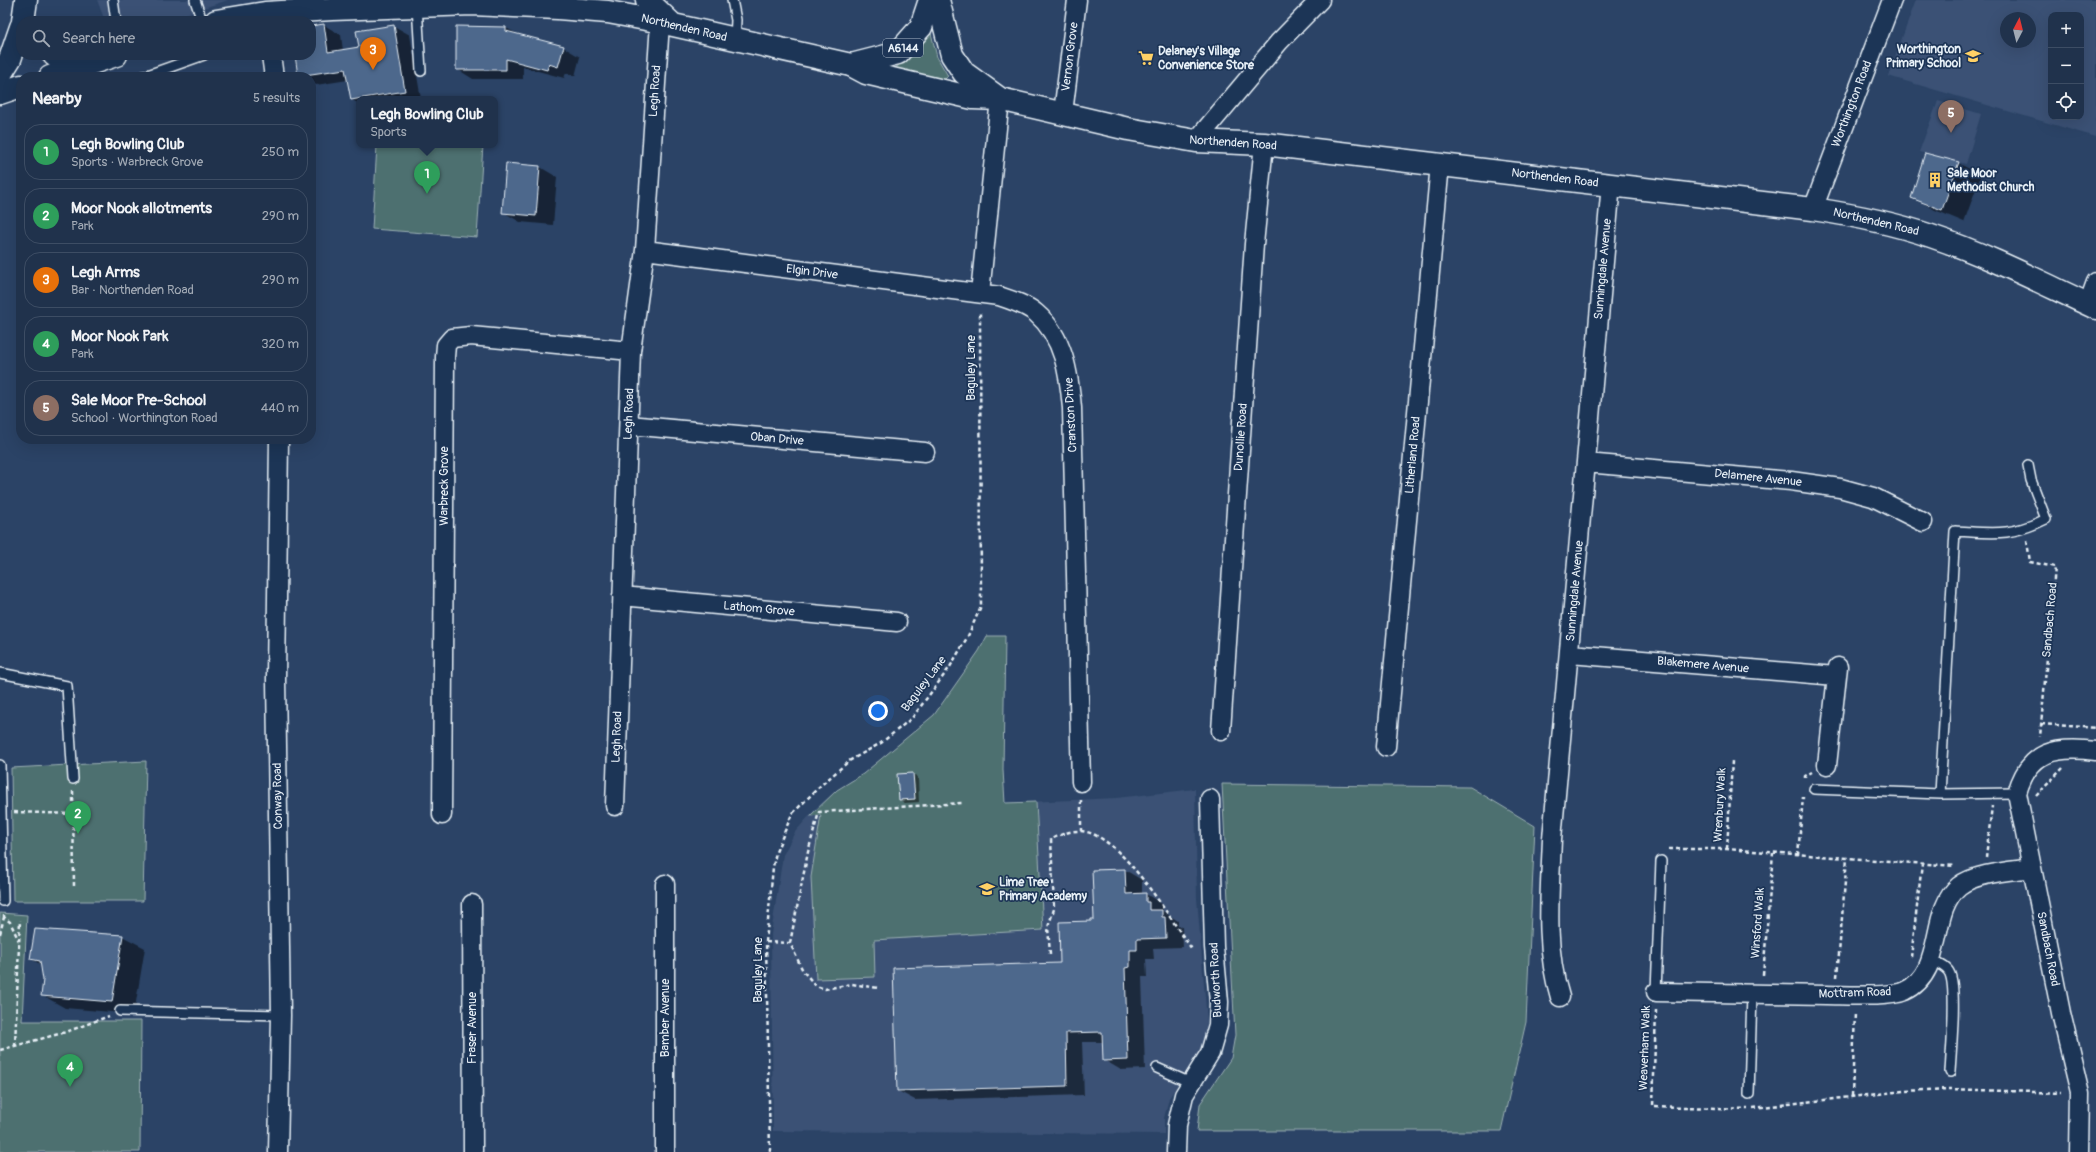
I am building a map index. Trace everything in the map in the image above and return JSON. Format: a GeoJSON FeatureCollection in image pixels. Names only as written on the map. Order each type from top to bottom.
{"type":"FeatureCollection","features":[{"type":"Feature","properties":{"kind":"main road","name":"A6144"},"geometry":{"type":"LineString","coordinates":[[647,0],[666,23]]}},
{"type":"Feature","properties":{"kind":"main road","name":"A6144"},"geometry":{"type":"LineString","coordinates":[[851,65],[898,53],[921,27],[930,0]]}},
{"type":"Feature","properties":{"kind":"main road","name":"Northenden Road"},"geometry":{"type":"LineString","coordinates":[[938,0],[952,55],[964,73],[1000,99]]}},
{"type":"Feature","properties":{"kind":"main road","name":"Northenden Road"},"geometry":{"type":"LineString","coordinates":[[280,16],[417,6],[472,4],[550,7],[608,12],[666,23],[735,40],[851,65],[866,73],[973,98],[1000,99],[1128,129],[1196,141],[1264,144],[1611,184],[1813,209],[1857,216],[1932,236],[2092,306]]}},
{"type":"Feature","properties":{"kind":"main road"},"geometry":{"type":"LineString","coordinates":[[0,76],[10,59],[16,41]]}},
{"type":"Feature","properties":{"kind":"main road"},"geometry":{"type":"LineString","coordinates":[[76,72],[104,60]]}},
{"type":"Feature","properties":{"kind":"main road"},"geometry":{"type":"LineString","coordinates":[[0,93],[16,88]]}},
{"type":"Feature","properties":{"kind":"street","name":"Vernon Grove"},"geometry":{"type":"LineString","coordinates":[[1063,113],[1077,0]]}},
{"type":"Feature","properties":{"kind":"street"},"geometry":{"type":"LineString","coordinates":[[1196,141],[1279,42],[1320,0]]}},
{"type":"Feature","properties":{"kind":"street","name":"Worthington Road"},"geometry":{"type":"LineString","coordinates":[[1813,209],[1892,0]]}},
{"type":"Feature","properties":{"kind":"street","name":"Legh Road"},"geometry":{"type":"LineString","coordinates":[[615,806],[622,596],[630,425],[631,351],[645,250],[666,23]]}},
{"type":"Feature","properties":{"kind":"street"},"geometry":{"type":"LineString","coordinates":[[272,60],[273,72]]}},
{"type":"Feature","properties":{"kind":"street"},"geometry":{"type":"LineString","coordinates":[[980,293],[1000,99]]}},
{"type":"Feature","properties":{"kind":"street","name":"Dunollie Road"},"geometry":{"type":"LineString","coordinates":[[1221,731],[1253,252],[1264,144]]}},
{"type":"Feature","properties":{"kind":"street","name":"Litherland Road"},"geometry":{"type":"LineString","coordinates":[[1386,747],[1440,164]]}},
{"type":"Feature","properties":{"kind":"street","name":"Sunningdale Avenue"},"geometry":{"type":"LineString","coordinates":[[1560,997],[1554,978],[1550,943],[1549,904],[1552,838],[1570,654],[1611,184]]}},
{"type":"Feature","properties":{"kind":"street","name":"Elgin Drive"},"geometry":{"type":"LineString","coordinates":[[645,250],[980,293]]}},
{"type":"Feature","properties":{"kind":"street"},"geometry":{"type":"LineString","coordinates":[[2092,306],[2096,282]]}},
{"type":"Feature","properties":{"kind":"street","name":"Cranston Drive"},"geometry":{"type":"LineString","coordinates":[[980,293],[999,296],[1036,312],[1050,330],[1063,352],[1069,374],[1072,408],[1081,782]]}},
{"type":"Feature","properties":{"kind":"street","name":"Warbreck Grove"},"geometry":{"type":"LineString","coordinates":[[442,815],[444,365],[446,345],[452,338],[471,336],[631,351]]}},
{"type":"Feature","properties":{"kind":"street","name":"Oban Drive"},"geometry":{"type":"LineString","coordinates":[[630,425],[924,452]]}},
{"type":"Feature","properties":{"kind":"street","name":"Conway Road"},"geometry":{"type":"LineString","coordinates":[[278,1152],[282,1014],[276,679],[279,444]]}},
{"type":"Feature","properties":{"kind":"street","name":"Delamere Avenue"},"geometry":{"type":"LineString","coordinates":[[1586,463],[1791,481],[1840,488],[1873,497],[1923,522]]}},
{"type":"Feature","properties":{"kind":"street","name":"Lathom Grove"},"geometry":{"type":"LineString","coordinates":[[622,596],[897,622]]}},
{"type":"Feature","properties":{"kind":"street","name":"Blakemere Avenue"},"geometry":{"type":"LineString","coordinates":[[1570,654],[1837,672],[1827,766]]}},
{"type":"Feature","properties":{"kind":"street"},"geometry":{"type":"LineString","coordinates":[[2017,793],[2021,780],[2032,762],[2042,756],[2058,749],[2089,750]]}},
{"type":"Feature","properties":{"kind":"street","name":"Sandbach Road"},"geometry":{"type":"LineString","coordinates":[[2017,793],[2061,1013],[2080,1093],[2079,1152]]}},
{"type":"Feature","properties":{"kind":"street","name":"Budworth Road"},"geometry":{"type":"LineString","coordinates":[[1176,1152],[1176,1135],[1184,1095],[1210,1053],[1218,1025],[1219,1002],[1214,947],[1210,799]]}},
{"type":"Feature","properties":{"kind":"street","name":"Mottram Road"},"geometry":{"type":"LineString","coordinates":[[1656,992],[1856,995],[1904,991],[1914,984],[1924,973],[1931,960],[1941,919],[1949,900],[1960,886],[1979,876],[2032,868]]}},
{"type":"Feature","properties":{"kind":"street","name":"Bamber Avenue"},"geometry":{"type":"LineString","coordinates":[[665,884],[665,1152]]}},
{"type":"Feature","properties":{"kind":"street","name":"Fraser Avenue"},"geometry":{"type":"LineString","coordinates":[[472,904],[472,1152]]}},
{"type":"Feature","properties":{"kind":"lane"},"geometry":{"type":"LineString","coordinates":[[113,0],[115,16]]}},
{"type":"Feature","properties":{"kind":"lane"},"geometry":{"type":"LineString","coordinates":[[195,0],[200,16]]}},
{"type":"Feature","properties":{"kind":"lane"},"geometry":{"type":"LineString","coordinates":[[732,0],[736,20],[735,40]]}},
{"type":"Feature","properties":{"kind":"lane"},"geometry":{"type":"LineString","coordinates":[[417,6],[421,71]]}},
{"type":"Feature","properties":{"kind":"lane"},"geometry":{"type":"LineString","coordinates":[[156,72],[190,60]]}},
{"type":"Feature","properties":{"kind":"lane"},"geometry":{"type":"LineString","coordinates":[[1940,794],[1955,532],[2002,533],[2026,529],[2046,519],[2031,480],[2028,465]]}},
{"type":"Feature","properties":{"kind":"lane"},"geometry":{"type":"LineString","coordinates":[[0,673],[67,686],[73,779]]}},
{"type":"Feature","properties":{"kind":"lane"},"geometry":{"type":"LineString","coordinates":[[0,765],[3,901]]}},
{"type":"Feature","properties":{"kind":"lane"},"geometry":{"type":"LineString","coordinates":[[1814,789],[1940,794],[2017,793]]}},
{"type":"Feature","properties":{"kind":"lane"},"geometry":{"type":"LineString","coordinates":[[1656,992],[1661,861]]}},
{"type":"Feature","properties":{"kind":"lane"},"geometry":{"type":"LineString","coordinates":[[1931,960],[1944,966],[1950,974],[1953,988],[1950,1072]]}},
{"type":"Feature","properties":{"kind":"lane"},"geometry":{"type":"LineString","coordinates":[[1749,1094],[1757,994]]}},
{"type":"Feature","properties":{"kind":"lane"},"geometry":{"type":"LineString","coordinates":[[120,1011],[282,1014]]}},
{"type":"Feature","properties":{"kind":"lane"},"geometry":{"type":"LineString","coordinates":[[1157,1068],[1191,1083]]}},
{"type":"Feature","properties":{"kind":"path","name":"Baguley Lane"},"geometry":{"type":"LineString","coordinates":[[770,1152],[766,942],[773,868],[776,852],[792,814],[819,787],[849,761],[881,743],[912,718],[950,667],[968,636],[981,606],[980,293]]}},
{"type":"Feature","properties":{"kind":"path","name":"Sandbach Road"},"geometry":{"type":"LineString","coordinates":[[2026,529],[2030,562],[2055,567],[2040,724],[2039,747],[2042,756]]}},
{"type":"Feature","properties":{"kind":"path"},"geometry":{"type":"LineString","coordinates":[[2040,724],[2096,728]]}},
{"type":"Feature","properties":{"kind":"path"},"geometry":{"type":"LineString","coordinates":[[2021,813],[2089,750]]}},
{"type":"Feature","properties":{"kind":"path","name":"Wrenbury Walk"},"geometry":{"type":"LineString","coordinates":[[1727,849],[1732,761]]}},
{"type":"Feature","properties":{"kind":"path"},"geometry":{"type":"LineString","coordinates":[[1804,782],[1805,776],[1827,766]]}},
{"type":"Feature","properties":{"kind":"path"},"geometry":{"type":"LineString","coordinates":[[73,779],[74,888]]}},
{"type":"Feature","properties":{"kind":"path"},"geometry":{"type":"LineString","coordinates":[[1081,782],[1081,831]]}},
{"type":"Feature","properties":{"kind":"path"},"geometry":{"type":"LineString","coordinates":[[1986,860],[1994,793]]}},
{"type":"Feature","properties":{"kind":"path"},"geometry":{"type":"LineString","coordinates":[[1798,855],[1803,796]]}},
{"type":"Feature","properties":{"kind":"path"},"geometry":{"type":"LineString","coordinates":[[878,988],[852,984],[825,989],[816,986],[803,972],[790,943],[808,852],[819,812],[962,803]]}},
{"type":"Feature","properties":{"kind":"path"},"geometry":{"type":"LineString","coordinates":[[1,811],[73,814]]}},
{"type":"Feature","properties":{"kind":"path"},"geometry":{"type":"LineString","coordinates":[[1050,954],[1048,927],[1054,909],[1051,839],[1064,833],[1081,831],[1106,841],[1132,864],[1192,949]]}},
{"type":"Feature","properties":{"kind":"path"},"geometry":{"type":"LineString","coordinates":[[1661,861],[1661,849],[1727,849],[1962,866]]}},
{"type":"Feature","properties":{"kind":"path","name":"Winsford Walk"},"geometry":{"type":"LineString","coordinates":[[1757,994],[1773,853]]}},
{"type":"Feature","properties":{"kind":"path"},"geometry":{"type":"LineString","coordinates":[[1835,995],[1847,858]]}},
{"type":"Feature","properties":{"kind":"path"},"geometry":{"type":"LineString","coordinates":[[1914,984],[1909,971],[1922,864]]}},
{"type":"Feature","properties":{"kind":"path"},"geometry":{"type":"LineString","coordinates":[[0,934],[4,918],[3,901]]}},
{"type":"Feature","properties":{"kind":"path"},"geometry":{"type":"LineString","coordinates":[[4,918],[10,922],[19,941]]}},
{"type":"Feature","properties":{"kind":"path"},"geometry":{"type":"LineString","coordinates":[[15,1046],[20,920]]}},
{"type":"Feature","properties":{"kind":"path"},"geometry":{"type":"LineString","coordinates":[[766,942],[790,943]]}},
{"type":"Feature","properties":{"kind":"path","name":"Weaverham Walk"},"geometry":{"type":"LineString","coordinates":[[1656,992],[1652,1106],[1748,1109],[1852,1096]]}},
{"type":"Feature","properties":{"kind":"path"},"geometry":{"type":"LineString","coordinates":[[1856,995],[1852,1096],[1904,1091],[1948,1089],[2080,1093]]}},
{"type":"Feature","properties":{"kind":"path"},"geometry":{"type":"LineString","coordinates":[[0,1050],[73,1029],[120,1011]]}},
{"type":"Feature","properties":{"kind":"shaded area"},"geometry":{"type":"Polygon","coordinates":[[[97,0],[228,0],[179,16],[103,16],[97,0]]]}},
{"type":"Feature","properties":{"kind":"shaded area","name":"Worthington Primary School"},"geometry":{"type":"Polygon","coordinates":[[[1916,0],[2096,0],[2096,137],[1888,76],[1916,0]]]}},
{"type":"Feature","properties":{"kind":"shaded area"},"geometry":{"type":"Polygon","coordinates":[[[1938,101],[1981,114],[1966,164],[1919,152],[1938,101]]]}},
{"type":"Feature","properties":{"kind":"shaded area","name":"Lime Tree Primary Academy"},"geometry":{"type":"Polygon","coordinates":[[[987,636],[1005,636],[1003,770],[1005,803],[1116,798],[1195,789],[1197,898],[1207,1022],[1205,1037],[1199,1052],[1169,1098],[1164,1118],[1164,1134],[773,1131],[771,934],[783,855],[795,832],[817,807],[837,790],[863,774],[934,715],[979,651],[987,636]]]}},
{"type":"Feature","properties":{"kind":"green space"},"geometry":{"type":"Polygon","coordinates":[[[931,33],[937,57],[948,76],[943,81],[894,69],[916,51],[931,33]]]}},
{"type":"Feature","properties":{"kind":"green space"},"geometry":{"type":"Polygon","coordinates":[[[377,148],[483,148],[477,237],[372,229],[377,148]]]}},
{"type":"Feature","properties":{"kind":"green space"},"geometry":{"type":"Polygon","coordinates":[[[987,636],[1005,636],[1003,770],[1005,803],[1036,802],[1043,930],[874,940],[875,977],[816,979],[811,877],[821,815],[810,816],[837,790],[863,774],[934,715],[979,651],[987,636]]]}},
{"type":"Feature","properties":{"kind":"green space"},"geometry":{"type":"Polygon","coordinates":[[[146,761],[143,901],[13,901],[11,768],[146,761]]]}},
{"type":"Feature","properties":{"kind":"green space"},"geometry":{"type":"Polygon","coordinates":[[[1222,784],[1470,787],[1535,826],[1526,1022],[1501,1131],[1197,1131],[1200,1104],[1231,1058],[1235,1035],[1222,784]]]}},
{"type":"Feature","properties":{"kind":"green space"},"geometry":{"type":"Polygon","coordinates":[[[0,913],[27,915],[22,1021],[141,1021],[140,1152],[0,1152],[0,913]]]}},
{"type":"Feature","properties":{"kind":"building"},"geometry":{"type":"Polygon","coordinates":[[[324,24],[328,52],[359,47],[356,31],[394,25],[405,91],[375,96],[356,96],[356,99],[351,100],[345,69],[316,73],[316,72],[297,72],[296,60],[316,60],[316,25],[324,24]]]}},
{"type":"Feature","properties":{"kind":"building"},"geometry":{"type":"Polygon","coordinates":[[[456,26],[506,27],[506,31],[564,46],[558,67],[549,64],[547,70],[506,59],[506,70],[456,70],[456,26]]]}},
{"type":"Feature","properties":{"kind":"building","name":"Sale Moor Methodist Church"},"geometry":{"type":"Polygon","coordinates":[[[1925,153],[1959,162],[1942,210],[1911,198],[1925,153]]]}},
{"type":"Feature","properties":{"kind":"building"},"geometry":{"type":"Polygon","coordinates":[[[506,163],[540,166],[536,216],[502,213],[506,163]]]}},
{"type":"Feature","properties":{"kind":"building"},"geometry":{"type":"Polygon","coordinates":[[[913,773],[915,799],[899,800],[897,774],[913,773]]]}},
{"type":"Feature","properties":{"kind":"building"},"geometry":{"type":"Polygon","coordinates":[[[1125,869],[1126,894],[1146,893],[1146,902],[1149,902],[1149,910],[1162,910],[1162,917],[1165,917],[1166,938],[1137,939],[1137,950],[1130,950],[1130,967],[1125,968],[1128,1060],[1103,1061],[1102,1032],[1066,1033],[1067,1086],[897,1091],[893,968],[1060,963],[1059,922],[1091,921],[1091,919],[1094,919],[1092,870],[1125,869]]]}},
{"type":"Feature","properties":{"kind":"building"},"geometry":{"type":"Polygon","coordinates":[[[35,929],[123,935],[112,1002],[41,996],[43,980],[40,961],[30,959],[35,929]]]}},
{"type":"Feature","properties":{"kind":"place","name":"Worthington Primary School"},"geometry":{"type":"Point","coordinates":[1973,56]}},
{"type":"Feature","properties":{"kind":"place","name":"Delaney's Village Convenience Store"},"geometry":{"type":"Point","coordinates":[1146,58]}},
{"type":"Feature","properties":{"kind":"place","name":"Legh Arms"},"geometry":{"type":"Point","coordinates":[373,70]}},
{"type":"Feature","properties":{"kind":"place","name":"Sale Moor Pre-School"},"geometry":{"type":"Point","coordinates":[1951,133]}},
{"type":"Feature","properties":{"kind":"place","name":"Sale Moor Methodist Church"},"geometry":{"type":"Point","coordinates":[1935,180]}},
{"type":"Feature","properties":{"kind":"place","name":"Legh Bowling Club"},"geometry":{"type":"Point","coordinates":[427,194]}},
{"type":"Feature","properties":{"kind":"place","name":"Moor Nook allotments"},"geometry":{"type":"Point","coordinates":[78,834]}},
{"type":"Feature","properties":{"kind":"place","name":"Lime Tree Primary Academy"},"geometry":{"type":"Point","coordinates":[987,889]}},
{"type":"Feature","properties":{"kind":"place","name":"Moor Nook Park"},"geometry":{"type":"Point","coordinates":[70,1087]}}]}
